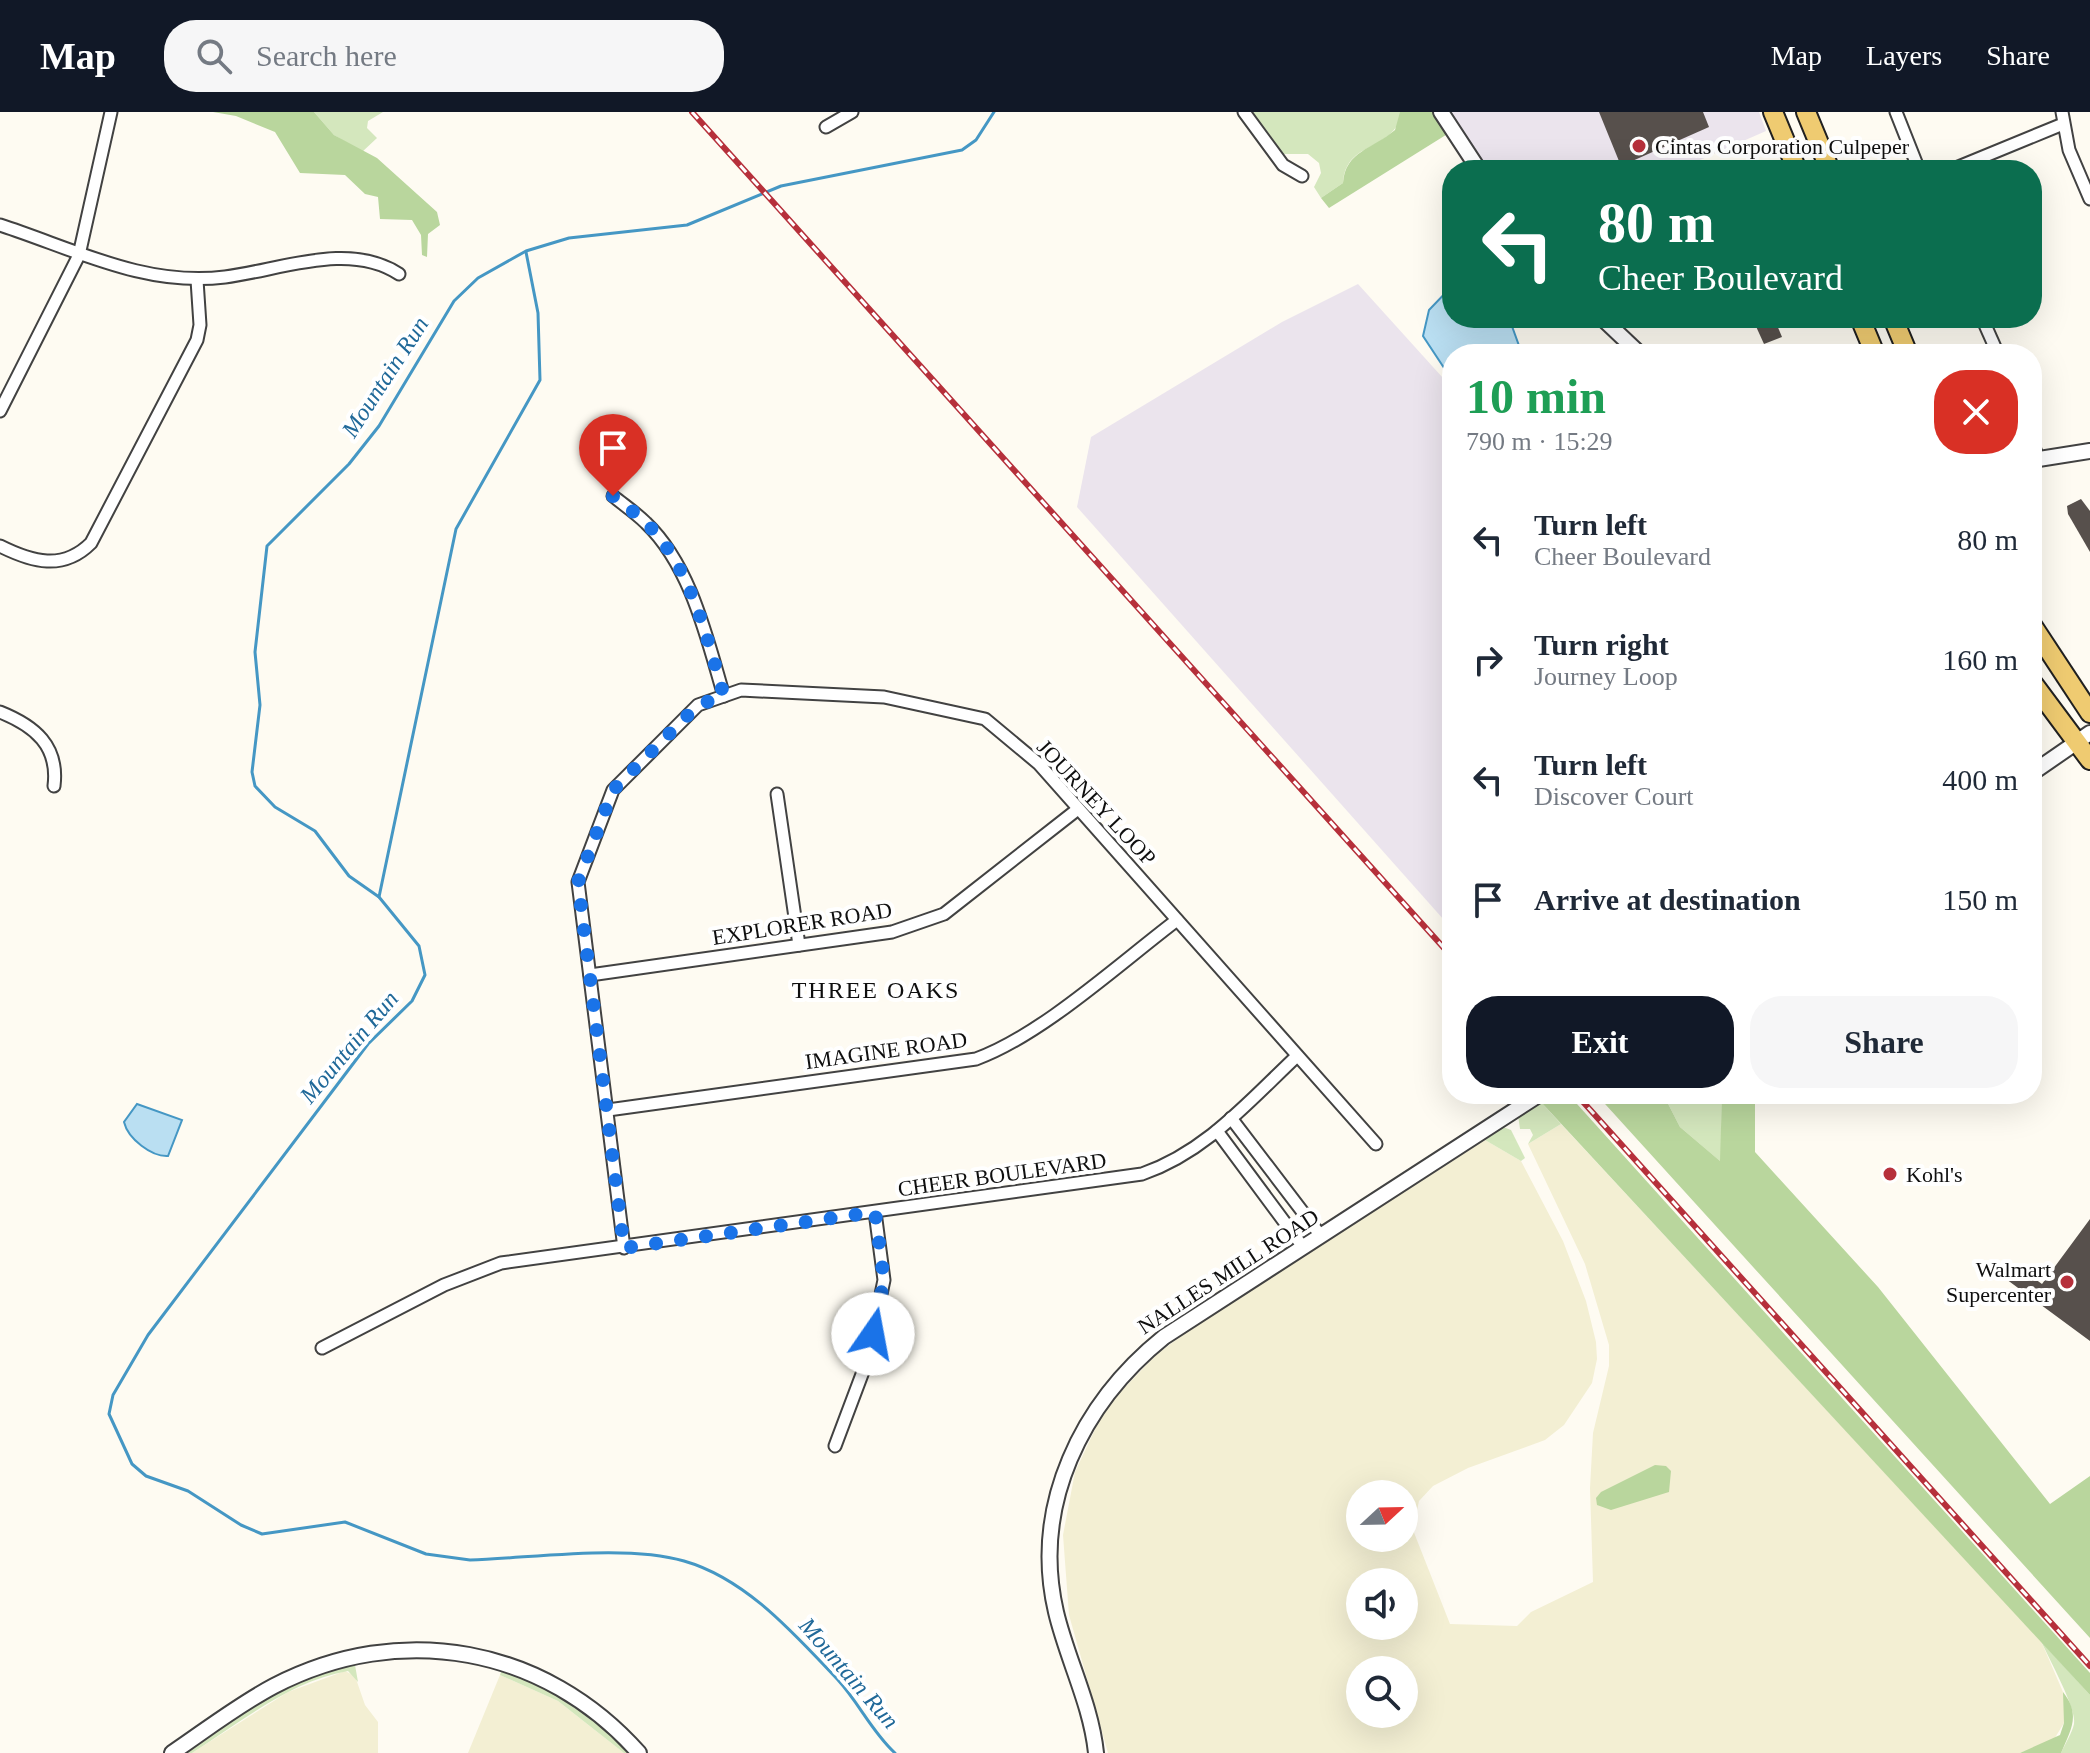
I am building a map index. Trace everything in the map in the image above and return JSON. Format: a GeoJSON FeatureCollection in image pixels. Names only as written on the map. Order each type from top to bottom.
{"type":"FeatureCollection","features":[{"type":"Feature","properties":{"kind":"main road"},"geometry":{"type":"LineString","coordinates":[[1773,112],[1793,160]]}},
{"type":"Feature","properties":{"kind":"main road"},"geometry":{"type":"LineString","coordinates":[[1806,112],[1826,160]]}},
{"type":"Feature","properties":{"kind":"main road"},"geometry":{"type":"LineString","coordinates":[[1802,160],[1821,147]]}},
{"type":"Feature","properties":{"kind":"main road"},"geometry":{"type":"LineString","coordinates":[[2042,640],[2090,713]]}},
{"type":"Feature","properties":{"kind":"main road"},"geometry":{"type":"LineString","coordinates":[[2042,693],[2083,738],[2090,760]]}},
{"type":"Feature","properties":{"kind":"street"},"geometry":{"type":"LineString","coordinates":[[0,411],[79,255],[111,112]]}},
{"type":"Feature","properties":{"kind":"street"},"geometry":{"type":"LineString","coordinates":[[826,127],[852,112]]}},
{"type":"Feature","properties":{"kind":"street"},"geometry":{"type":"LineString","coordinates":[[1244,112],[1283,165],[1302,176]]}},
{"type":"Feature","properties":{"kind":"street"},"geometry":{"type":"LineString","coordinates":[[1441,112],[1472,160]]}},
{"type":"Feature","properties":{"kind":"street"},"geometry":{"type":"LineString","coordinates":[[1896,112],[1915,160]]}},
{"type":"Feature","properties":{"kind":"street"},"geometry":{"type":"LineString","coordinates":[[1973,160],[2063,118],[2069,150],[2090,199]]}},
{"type":"Feature","properties":{"kind":"street"},"geometry":{"type":"LineString","coordinates":[[0,225],[79,255],[133,270],[197,280],[348,259],[378,262],[399,274]]}},
{"type":"Feature","properties":{"kind":"street"},"geometry":{"type":"LineString","coordinates":[[0,546],[42,563],[76,555],[91,543],[108,516],[197,340],[200,325],[197,280]]}},
{"type":"Feature","properties":{"kind":"street"},"geometry":{"type":"LineString","coordinates":[[1613,328],[1629,344]]}},
{"type":"Feature","properties":{"kind":"street"},"geometry":{"type":"LineString","coordinates":[[2042,458],[2090,451]]}},
{"type":"Feature","properties":{"kind":"street"},"geometry":{"type":"LineString","coordinates":[[613,496],[648,525],[680,571],[705,632],[724,696]]}},
{"type":"Feature","properties":{"kind":"street","name":"JOURNEY LOOP"},"geometry":{"type":"LineString","coordinates":[[624,1248],[578,882],[613,790],[698,705],[741,690],[884,697],[985,719],[1039,764],[1376,1144]]}},
{"type":"Feature","properties":{"kind":"street"},"geometry":{"type":"LineString","coordinates":[[0,712],[29,726],[51,750],[57,767],[54,786]]}},
{"type":"Feature","properties":{"kind":"street"},"geometry":{"type":"LineString","coordinates":[[2042,766],[2083,738]]}},
{"type":"Feature","properties":{"kind":"street"},"geometry":{"type":"LineString","coordinates":[[777,794],[799,945]]}},
{"type":"Feature","properties":{"kind":"street","name":"EXPLORER ROAD"},"geometry":{"type":"LineString","coordinates":[[590,975],[892,932],[944,914],[1078,809]]}},
{"type":"Feature","properties":{"kind":"street","name":"IMAGINE ROAD"},"geometry":{"type":"LineString","coordinates":[[608,1110],[976,1059],[993,1052],[1055,1012],[1177,920]]}},
{"type":"Feature","properties":{"kind":"street","name":"CHEER BOULEVARD"},"geometry":{"type":"LineString","coordinates":[[322,1348],[444,1285],[501,1263],[1142,1174],[1180,1159],[1217,1131],[1297,1056]]}},
{"type":"Feature","properties":{"kind":"street","name":"NALLES MILL ROAD"},"geometry":{"type":"LineString","coordinates":[[1096,1753],[1052,1591],[1051,1535],[1055,1505],[1070,1456],[1093,1411],[1144,1353],[1525,1104]]}},
{"type":"Feature","properties":{"kind":"street"},"geometry":{"type":"LineString","coordinates":[[1231,1118],[1321,1236]]}},
{"type":"Feature","properties":{"kind":"street"},"geometry":{"type":"LineString","coordinates":[[1217,1131],[1303,1247]]}},
{"type":"Feature","properties":{"kind":"street"},"geometry":{"type":"LineString","coordinates":[[835,1446],[867,1361],[884,1280],[875,1212]]}},
{"type":"Feature","properties":{"kind":"street"},"geometry":{"type":"LineString","coordinates":[[172,1753],[251,1699],[301,1674],[355,1658],[413,1651],[467,1654],[540,1676],[604,1716],[639,1753]]}},
{"type":"Feature","properties":{"kind":"shaded area"},"geometry":{"type":"Polygon","coordinates":[[[1438,112],[1759,112],[1766,131],[1700,160],[1474,160],[1438,112]]]}},
{"type":"Feature","properties":{"kind":"shaded area"},"geometry":{"type":"Polygon","coordinates":[[[1358,284],[1442,377],[1442,918],[1077,507],[1091,437],[1282,322],[1358,284]]]}},
{"type":"Feature","properties":{"kind":"shaded area"},"geometry":{"type":"Polygon","coordinates":[[[1561,1124],[2041,1641],[2063,1692],[2065,1707],[2064,1723],[2053,1741],[2020,1753],[1108,1753],[1069,1615],[1063,1535],[1075,1472],[1105,1408],[1156,1355],[1189,1330],[1485,1140],[1521,1161],[1563,1241],[1586,1301],[1596,1342],[1597,1359],[1592,1383],[1564,1425],[1545,1440],[1468,1468],[1433,1486],[1418,1506],[1418,1480],[1346,1480],[1346,1552],[1418,1552],[1418,1543],[1450,1624],[1517,1626],[1531,1612],[1593,1582],[1590,1488],[1593,1433],[1609,1366],[1609,1345],[1585,1264],[1528,1144],[1561,1124]]]}},
{"type":"Feature","properties":{"kind":"shaded area"},"geometry":{"type":"Polygon","coordinates":[[[345,1671],[355,1676],[365,1705],[378,1722],[378,1753],[192,1753],[288,1692],[345,1671]]]}},
{"type":"Feature","properties":{"kind":"shaded area"},"geometry":{"type":"Polygon","coordinates":[[[500,1675],[558,1701],[624,1753],[468,1753],[500,1675]]]}},
{"type":"Feature","properties":{"kind":"green space"},"geometry":{"type":"Polygon","coordinates":[[[213,112],[314,112],[334,135],[377,158],[437,212],[440,225],[428,234],[427,257],[422,255],[421,235],[412,220],[380,219],[378,197],[365,194],[345,175],[300,173],[275,132],[236,116],[213,112]]]}},
{"type":"Feature","properties":{"kind":"green space"},"geometry":{"type":"Polygon","coordinates":[[[314,112],[383,112],[368,121],[367,128],[377,138],[362,152],[334,135],[314,112]]]}},
{"type":"Feature","properties":{"kind":"green space"},"geometry":{"type":"Polygon","coordinates":[[[1251,112],[1400,112],[1400,120],[1386,138],[1351,160],[1343,183],[1321,198],[1314,187],[1321,173],[1319,163],[1308,154],[1282,154],[1251,112]]]}},
{"type":"Feature","properties":{"kind":"green space"},"geometry":{"type":"Polygon","coordinates":[[[1400,112],[1435,112],[1449,133],[1329,208],[1321,198],[1343,183],[1345,172],[1355,157],[1395,130],[1400,112]]]}},
{"type":"Feature","properties":{"kind":"green space"},"geometry":{"type":"Polygon","coordinates":[[[1543,1104],[1561,1124],[1528,1144],[1533,1135],[1530,1129],[1520,1129],[1518,1115],[1543,1104]]]}},
{"type":"Feature","properties":{"kind":"green space"},"geometry":{"type":"Polygon","coordinates":[[[1543,1104],[1577,1104],[2090,1673],[2090,1695],[1543,1104]]]}},
{"type":"Feature","properties":{"kind":"green space"},"geometry":{"type":"Polygon","coordinates":[[[1605,1104],[1668,1104],[1680,1127],[1720,1161],[1722,1104],[1755,1104],[1755,1152],[1878,1287],[2050,1504],[2090,1476],[2090,1638],[1605,1104]]]}},
{"type":"Feature","properties":{"kind":"green space"},"geometry":{"type":"Polygon","coordinates":[[[1668,1104],[1722,1104],[1721,1162],[1680,1127],[1668,1104]]]}},
{"type":"Feature","properties":{"kind":"green space"},"geometry":{"type":"Polygon","coordinates":[[[1503,1127],[1511,1130],[1525,1158],[1521,1161],[1485,1140],[1503,1127]]]}},
{"type":"Feature","properties":{"kind":"green space"},"geometry":{"type":"Polygon","coordinates":[[[1655,1465],[1666,1466],[1671,1471],[1669,1492],[1611,1510],[1597,1505],[1596,1498],[1601,1492],[1655,1465]]]}},
{"type":"Feature","properties":{"kind":"green space"},"geometry":{"type":"Polygon","coordinates":[[[2041,1641],[2090,1695],[2090,1753],[2061,1753],[2073,1727],[2074,1717],[2041,1641]]]}},
{"type":"Feature","properties":{"kind":"green space"},"geometry":{"type":"Polygon","coordinates":[[[355,1665],[358,1682],[348,1671],[306,1684],[267,1704],[192,1753],[183,1753],[284,1689],[355,1665]]]}},
{"type":"Feature","properties":{"kind":"green space"},"geometry":{"type":"Polygon","coordinates":[[[503,1666],[563,1691],[634,1753],[624,1753],[558,1701],[500,1675],[503,1666]]]}},
{"type":"Feature","properties":{"kind":"green space"},"geometry":{"type":"Polygon","coordinates":[[[2063,1692],[2073,1715],[2061,1753],[2020,1753],[2060,1735],[2064,1723],[2063,1692]]]}},
{"type":"Feature","properties":{"kind":"water"},"geometry":{"type":"Polygon","coordinates":[[[1442,296],[1442,328],[1513,328],[1518,344],[1442,344],[1442,365],[1423,336],[1429,310],[1442,296]]]}},
{"type":"Feature","properties":{"kind":"water"},"geometry":{"type":"Polygon","coordinates":[[[137,1104],[182,1120],[168,1156],[148,1150],[130,1135],[124,1122],[137,1104]]]}},
{"type":"Feature","properties":{"kind":"building","name":"Cintas Corporation Culpeper"},"geometry":{"type":"Polygon","coordinates":[[[1599,112],[1703,112],[1709,127],[1635,160],[1619,160],[1599,112]]]}},
{"type":"Feature","properties":{"kind":"building"},"geometry":{"type":"Polygon","coordinates":[[[1757,328],[1778,328],[1782,337],[1764,344],[1757,328]]]}},
{"type":"Feature","properties":{"kind":"building"},"geometry":{"type":"Polygon","coordinates":[[[2081,499],[2090,511],[2090,552],[2068,514],[2067,506],[2081,499]]]}},
{"type":"Feature","properties":{"kind":"building","name":"Walmart Supercenter"},"geometry":{"type":"Polygon","coordinates":[[[2090,1219],[2090,1341],[2006,1279],[2016,1265],[2042,1284],[2090,1219]]]}},
{"type":"Feature","properties":{"kind":"waterway","name":"Mountain Run"},"geometry":{"type":"LineString","coordinates":[[895,1753],[838,1680],[787,1627],[749,1595],[707,1569],[684,1561],[635,1553],[470,1560],[426,1554],[345,1522],[262,1534],[241,1525],[188,1491],[146,1476],[132,1464],[109,1414],[113,1395],[148,1335],[368,1044],[412,1001],[425,975],[419,946],[379,897],[349,876],[315,831],[275,807],[255,786],[252,772],[260,705],[255,652],[267,546],[349,464],[379,426],[454,301],[478,278],[526,251],[569,238],[687,225],[781,186],[962,150],[976,140],[994,112]]}},
{"type":"Feature","properties":{"kind":"waterway"},"geometry":{"type":"LineString","coordinates":[[379,897],[456,529],[540,380],[538,313],[526,252]]}},
{"type":"Feature","properties":{"kind":"railway"},"geometry":{"type":"LineString","coordinates":[[692,112],[1442,946]]}},
{"type":"Feature","properties":{"kind":"railway"},"geometry":{"type":"LineString","coordinates":[[1585,1104],[2090,1666]]}},
{"type":"Feature","properties":{"kind":"place","name":"Cintas Corporation Culpeper"},"geometry":{"type":"Point","coordinates":[1639,146]}},
{"type":"Feature","properties":{"kind":"place","name":"Kohl's"},"geometry":{"type":"Point","coordinates":[1890,1174]}},
{"type":"Feature","properties":{"kind":"place","name":"Walmart Supercenter"},"geometry":{"type":"Point","coordinates":[2067,1282]}},
{"type":"Feature","properties":{"kind":"district","name":"THREE OAKS"},"geometry":{"type":"Point","coordinates":[876,990]}},
{"type":"Feature","properties":{"kind":"route"},"geometry":{"type":"LineString","coordinates":[[613,496],[648,525],[680,571],[705,632],[724,696],[698,705],[613,790],[578,882],[624,1248],[875,1212],[884,1280],[873,1334]]}}]}
